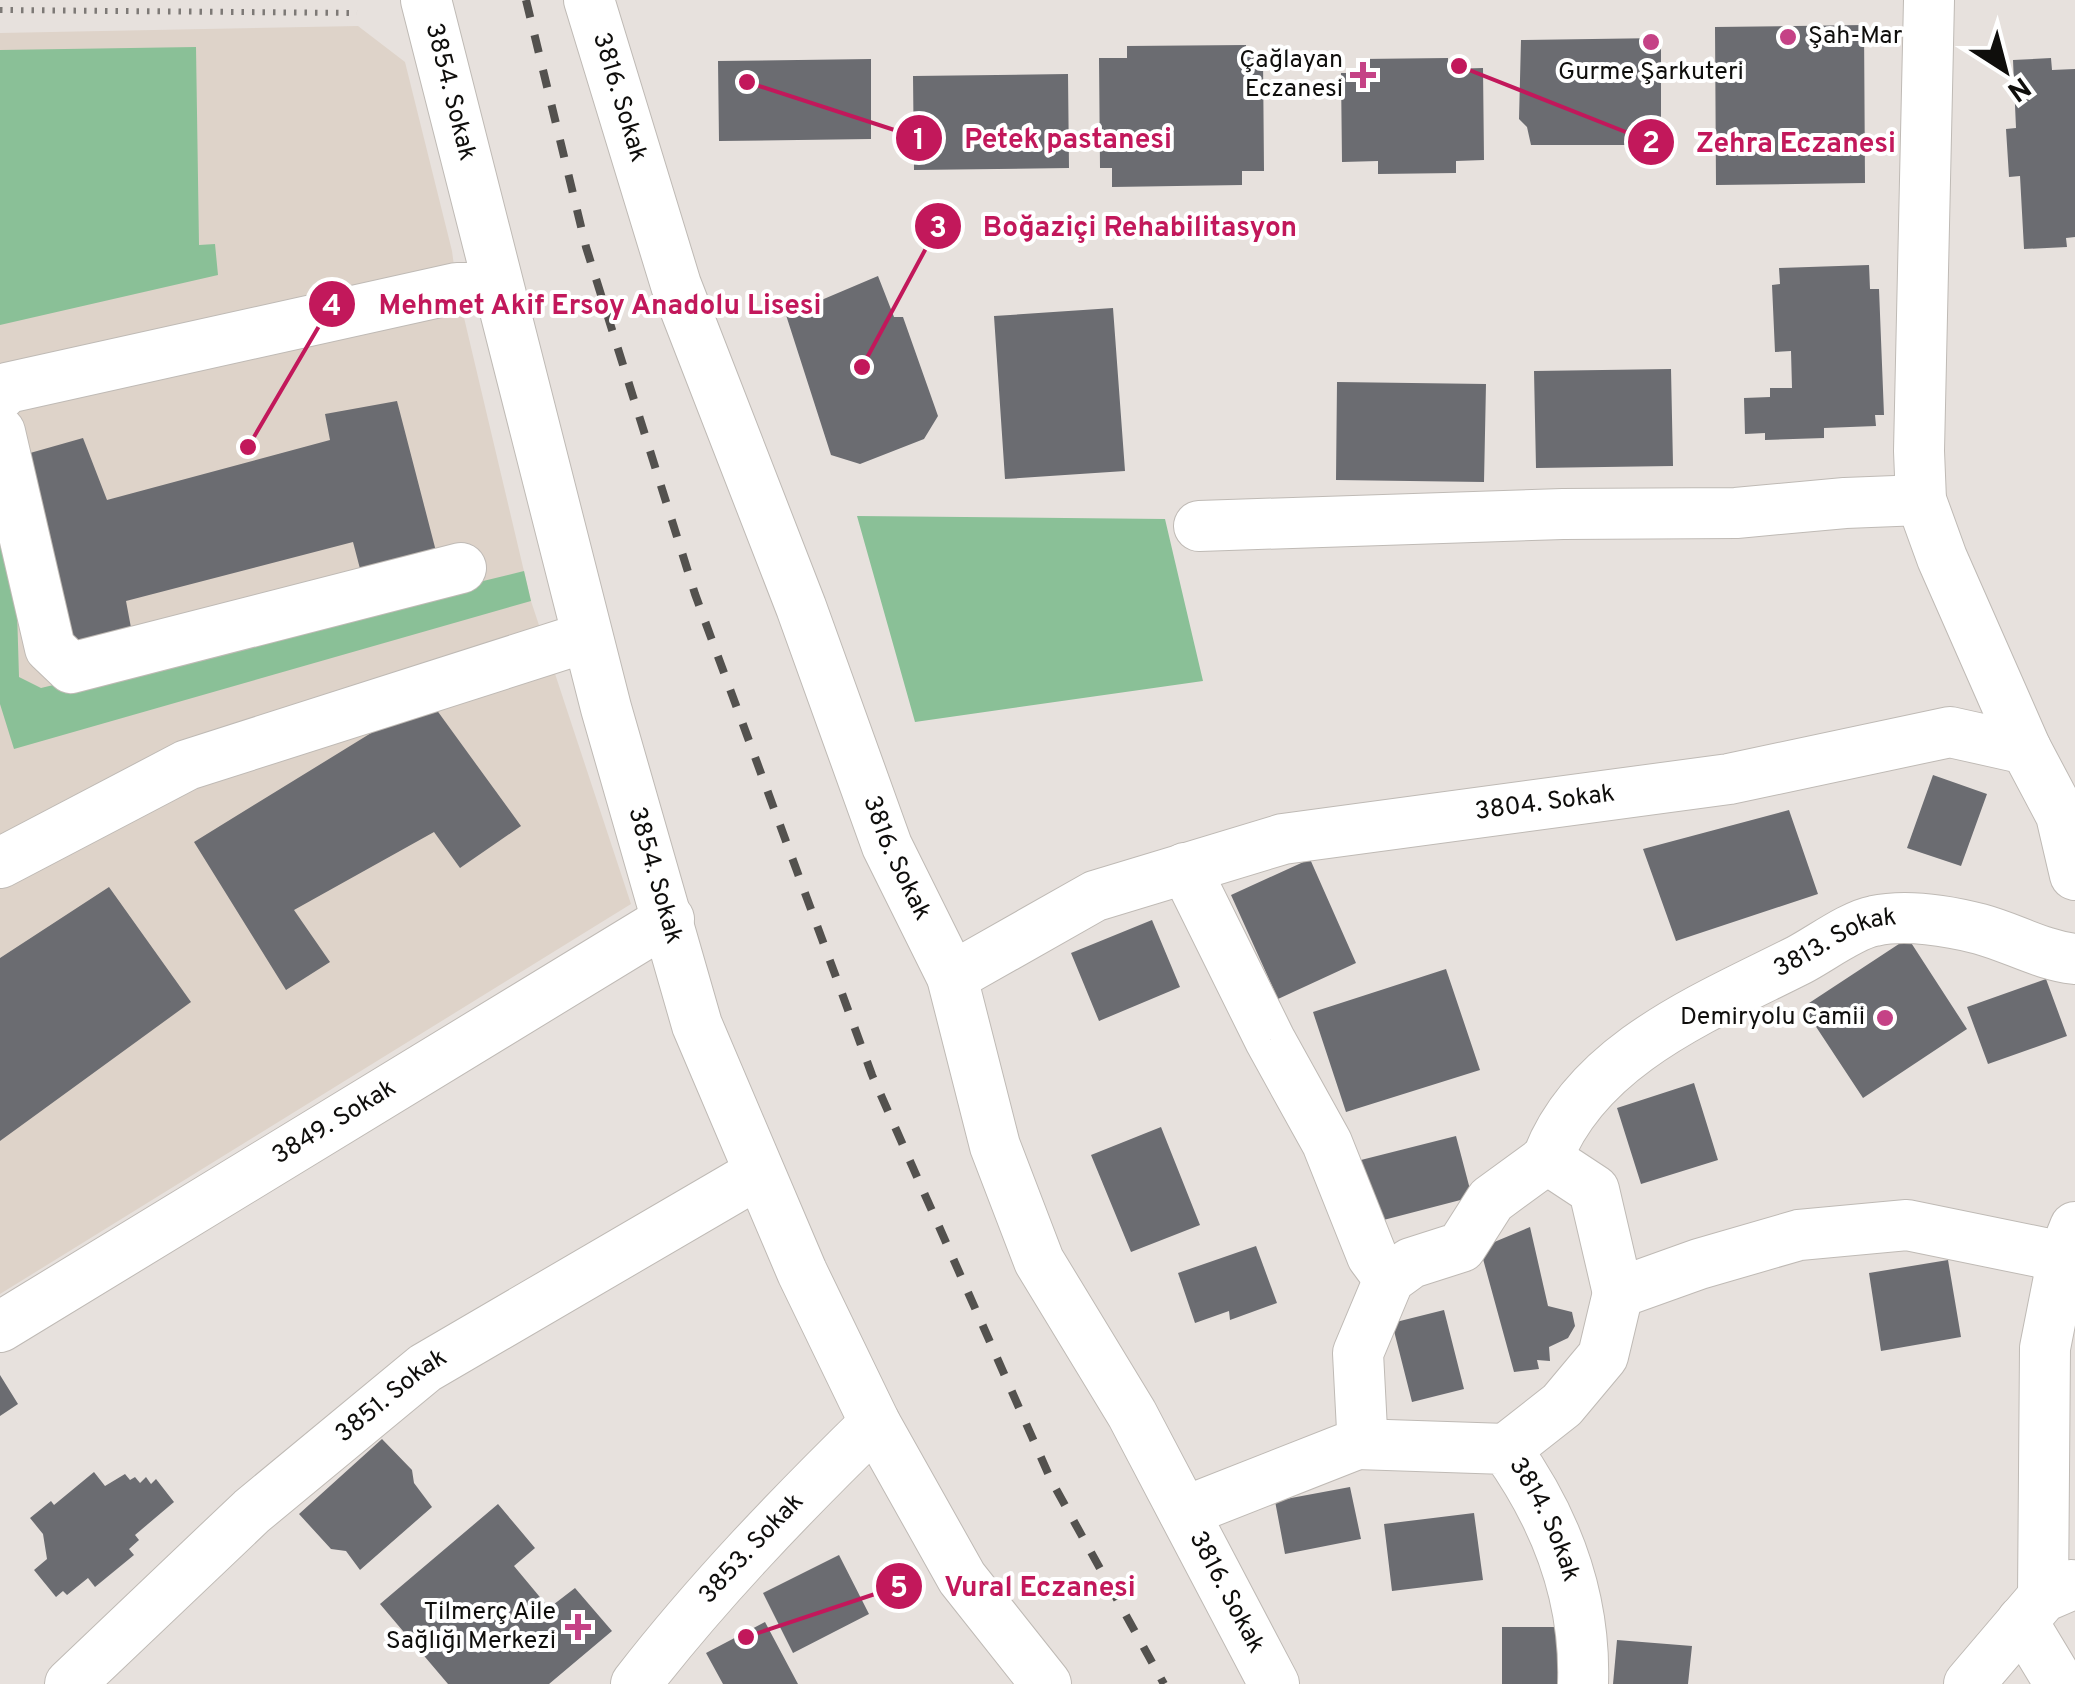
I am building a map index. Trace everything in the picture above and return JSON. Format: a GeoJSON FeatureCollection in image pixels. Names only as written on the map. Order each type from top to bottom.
{"type":"FeatureCollection","features":[{"type":"Feature","properties":{"kind":"street","name":"3854. Sokak"},"geometry":{"type":"LineString","coordinates":[[426,0],[587,637],[698,1024],[760,1173],[874,1422],[962,1578],[1046,1684]]}},
{"type":"Feature","properties":{"kind":"street","name":"3816. Sokak"},"geometry":{"type":"LineString","coordinates":[[589,0],[676,285],[801,607],[887,846],[952,977],[995,1146],[1039,1261],[1132,1414],[1274,1684]]}},
{"type":"Feature","properties":{"kind":"street"},"geometry":{"type":"LineString","coordinates":[[1929,0],[1921,500],[1942,558],[2026,749],[2061,815],[2075,875]]}},
{"type":"Feature","properties":{"kind":"street"},"geometry":{"type":"LineString","coordinates":[[0,395],[7,388],[457,288],[497,288]]}},
{"type":"Feature","properties":{"kind":"street"},"geometry":{"type":"LineString","coordinates":[[0,432],[50,648],[72,668],[461,568]]}},
{"type":"Feature","properties":{"kind":"street"},"geometry":{"type":"LineString","coordinates":[[1199,526],[1563,514],[1736,513],[1921,500]]}},
{"type":"Feature","properties":{"kind":"street"},"geometry":{"type":"LineString","coordinates":[[0,863],[186,764],[587,637]]}},
{"type":"Feature","properties":{"kind":"street","name":"3804. Sokak"},"geometry":{"type":"LineString","coordinates":[[952,977],[1095,896],[1283,839],[1730,779],[1950,732],[2026,749]]}},
{"type":"Feature","properties":{"kind":"street"},"geometry":{"type":"LineString","coordinates":[[1185,868],[1270,1040],[1327,1143],[1372,1256],[1388,1279]]}},
{"type":"Feature","properties":{"kind":"street","name":"3849. Sokak"},"geometry":{"type":"LineString","coordinates":[[0,1327],[669,919]]}},
{"type":"Feature","properties":{"kind":"street","name":"3813. Sokak"},"geometry":{"type":"LineString","coordinates":[[1547,1160],[1558,1131],[1593,1089],[1636,1049],[1688,1016],[1872,921],[1929,920],[1982,929],[2050,956],[2075,959]]}},
{"type":"Feature","properties":{"kind":"street"},"geometry":{"type":"LineString","coordinates":[[1184,1512],[1357,1444],[1362,1430],[1358,1353],[1388,1279],[1412,1263],[1460,1247],[1491,1200],[1547,1160],[1594,1190],[1618,1293],[1602,1356],[1562,1405],[1506,1449]]}},
{"type":"Feature","properties":{"kind":"street","name":"3851. Sokak"},"geometry":{"type":"LineString","coordinates":[[70,1684],[252,1511],[425,1368],[760,1173]]}},
{"type":"Feature","properties":{"kind":"street"},"geometry":{"type":"LineString","coordinates":[[1618,1293],[1699,1264],[1800,1235],[1906,1225],[2071,1248],[2045,1348],[2046,1600],[2060,1684]]}},
{"type":"Feature","properties":{"kind":"street","name":"3853. Sokak"},"geometry":{"type":"LineString","coordinates":[[636,1684],[799,1498],[874,1422]]}},
{"type":"Feature","properties":{"kind":"street","name":"3814. Sokak"},"geometry":{"type":"LineString","coordinates":[[1357,1444],[1506,1449],[1531,1484],[1564,1550],[1584,1649],[1583,1684]]}},
{"type":"Feature","properties":{"kind":"street"},"geometry":{"type":"LineString","coordinates":[[1969,1684],[2046,1600]]}},
{"type":"Feature","properties":{"kind":"path"},"geometry":{"type":"LineString","coordinates":[[0,10],[357,13]]}},
{"type":"Feature","properties":{"kind":"shaded area"},"geometry":{"type":"Polygon","coordinates":[[[358,26],[405,62],[531,601],[631,904],[0,1294],[0,33],[358,26]]]}},
{"type":"Feature","properties":{"kind":"green space"},"geometry":{"type":"Polygon","coordinates":[[[196,47],[199,245],[215,244],[218,275],[0,325],[0,50],[196,47]]]}},
{"type":"Feature","properties":{"kind":"green space"},"geometry":{"type":"Polygon","coordinates":[[[0,476],[16,577],[19,677],[41,688],[524,571],[531,601],[14,749],[0,704],[0,476]]]}},
{"type":"Feature","properties":{"kind":"green space"},"geometry":{"type":"Polygon","coordinates":[[[857,516],[1165,519],[1203,681],[915,722],[857,516]]]}},
{"type":"Feature","properties":{"kind":"building"},"geometry":{"type":"Polygon","coordinates":[[[1864,25],[1865,183],[1716,185],[1715,27],[1864,25]]]}},
{"type":"Feature","properties":{"kind":"building"},"geometry":{"type":"Polygon","coordinates":[[[1661,38],[1661,145],[1531,145],[1527,127],[1519,119],[1521,40],[1661,38]]]}},
{"type":"Feature","properties":{"kind":"building"},"geometry":{"type":"Polygon","coordinates":[[[1246,45],[1246,57],[1263,57],[1264,171],[1242,171],[1242,185],[1112,187],[1112,168],[1100,168],[1099,58],[1127,58],[1127,46],[1246,45]]]}},
{"type":"Feature","properties":{"kind":"building"},"geometry":{"type":"Polygon","coordinates":[[[1448,58],[1448,69],[1483,68],[1484,160],[1456,161],[1456,173],[1378,174],[1378,161],[1342,162],[1341,73],[1362,73],[1362,59],[1448,58]]]}},
{"type":"Feature","properties":{"kind":"building"},"geometry":{"type":"Polygon","coordinates":[[[2051,58],[2052,70],[2075,69],[2075,237],[2066,238],[2067,247],[2024,249],[2020,176],[2009,177],[2006,129],[2016,128],[2013,60],[2051,58]]]}},
{"type":"Feature","properties":{"kind":"building"},"geometry":{"type":"Polygon","coordinates":[[[871,59],[871,139],[719,141],[718,61],[871,59]]]}},
{"type":"Feature","properties":{"kind":"building"},"geometry":{"type":"Polygon","coordinates":[[[1068,74],[1069,168],[914,170],[913,76],[1068,74]]]}},
{"type":"Feature","properties":{"kind":"building"},"geometry":{"type":"Polygon","coordinates":[[[1869,265],[1870,289],[1879,289],[1884,415],[1875,415],[1876,426],[1824,428],[1824,438],[1765,440],[1765,433],[1745,434],[1744,398],[1770,397],[1770,388],[1792,388],[1791,351],[1775,352],[1772,285],[1780,284],[1779,268],[1869,265]]]}},
{"type":"Feature","properties":{"kind":"building"},"geometry":{"type":"Polygon","coordinates":[[[878,276],[894,317],[903,317],[938,416],[924,439],[860,464],[831,455],[786,315],[878,276]]]}},
{"type":"Feature","properties":{"kind":"building"},"geometry":{"type":"Polygon","coordinates":[[[1113,308],[1125,471],[1005,479],[994,316],[1113,308]]]}},
{"type":"Feature","properties":{"kind":"building"},"geometry":{"type":"Polygon","coordinates":[[[1671,369],[1673,466],[1536,468],[1534,371],[1671,369]]]}},
{"type":"Feature","properties":{"kind":"building"},"geometry":{"type":"Polygon","coordinates":[[[1337,382],[1486,384],[1484,482],[1336,480],[1337,382]]]}},
{"type":"Feature","properties":{"kind":"building"},"geometry":{"type":"Polygon","coordinates":[[[397,401],[438,559],[364,584],[353,542],[126,601],[132,633],[64,648],[16,457],[83,438],[107,500],[330,440],[325,414],[397,401]]]}},
{"type":"Feature","properties":{"kind":"building"},"geometry":{"type":"Polygon","coordinates":[[[428,698],[521,826],[460,868],[434,832],[294,910],[330,962],[286,990],[194,842],[428,698]]]}},
{"type":"Feature","properties":{"kind":"building"},"geometry":{"type":"Polygon","coordinates":[[[1933,775],[1987,794],[1961,866],[1907,848],[1933,775]]]}},
{"type":"Feature","properties":{"kind":"building"},"geometry":{"type":"Polygon","coordinates":[[[1789,810],[1818,894],[1676,941],[1643,849],[1789,810]]]}},
{"type":"Feature","properties":{"kind":"building"},"geometry":{"type":"Polygon","coordinates":[[[1310,859],[1356,963],[1278,999],[1231,895],[1310,859]]]}},
{"type":"Feature","properties":{"kind":"building"},"geometry":{"type":"Polygon","coordinates":[[[109,887],[191,1002],[0,1141],[0,958],[109,887]]]}},
{"type":"Feature","properties":{"kind":"building"},"geometry":{"type":"Polygon","coordinates":[[[1152,920],[1180,987],[1099,1021],[1071,953],[1152,920]]]}},
{"type":"Feature","properties":{"kind":"building","name":"Demiryolu Camii"},"geometry":{"type":"Polygon","coordinates":[[[1908,938],[1967,1029],[1863,1098],[1803,1007],[1908,938]]]}},
{"type":"Feature","properties":{"kind":"building"},"geometry":{"type":"Polygon","coordinates":[[[1446,969],[1480,1070],[1346,1112],[1313,1012],[1446,969]]]}},
{"type":"Feature","properties":{"kind":"building"},"geometry":{"type":"Polygon","coordinates":[[[2046,979],[2067,1036],[1988,1064],[1967,1007],[2046,979]]]}},
{"type":"Feature","properties":{"kind":"building"},"geometry":{"type":"Polygon","coordinates":[[[1694,1083],[1718,1160],[1641,1184],[1617,1108],[1694,1083]]]}},
{"type":"Feature","properties":{"kind":"building"},"geometry":{"type":"Polygon","coordinates":[[[1161,1127],[1200,1225],[1131,1252],[1091,1155],[1161,1127]]]}},
{"type":"Feature","properties":{"kind":"building"},"geometry":{"type":"Polygon","coordinates":[[[1456,1136],[1472,1197],[1372,1223],[1357,1161],[1456,1136]]]}},
{"type":"Feature","properties":{"kind":"building"},"geometry":{"type":"Polygon","coordinates":[[[1530,1227],[1548,1306],[1572,1312],[1575,1326],[1568,1338],[1549,1347],[1550,1361],[1537,1360],[1539,1369],[1514,1372],[1480,1248],[1530,1227]]]}},
{"type":"Feature","properties":{"kind":"building"},"geometry":{"type":"Polygon","coordinates":[[[1256,1246],[1277,1303],[1230,1320],[1229,1311],[1195,1323],[1178,1273],[1256,1246]]]}},
{"type":"Feature","properties":{"kind":"building"},"geometry":{"type":"Polygon","coordinates":[[[1948,1260],[1961,1337],[1881,1351],[1869,1273],[1948,1260]]]}},
{"type":"Feature","properties":{"kind":"building"},"geometry":{"type":"Polygon","coordinates":[[[1444,1310],[1464,1389],[1412,1402],[1392,1323],[1444,1310]]]}},
{"type":"Feature","properties":{"kind":"building"},"geometry":{"type":"Polygon","coordinates":[[[0,1375],[18,1404],[0,1416],[0,1375]]]}},
{"type":"Feature","properties":{"kind":"building"},"geometry":{"type":"Polygon","coordinates":[[[382,1439],[412,1470],[414,1483],[432,1507],[360,1570],[346,1551],[331,1549],[299,1514],[382,1439]]]}},
{"type":"Feature","properties":{"kind":"building"},"geometry":{"type":"Polygon","coordinates":[[[94,1472],[105,1486],[125,1474],[140,1483],[146,1477],[151,1484],[156,1479],[174,1502],[135,1535],[139,1540],[129,1549],[134,1555],[95,1587],[88,1578],[67,1595],[63,1591],[56,1597],[34,1570],[47,1559],[43,1534],[30,1518],[51,1501],[54,1505],[94,1472]]]}},
{"type":"Feature","properties":{"kind":"building"},"geometry":{"type":"Polygon","coordinates":[[[1350,1487],[1361,1539],[1285,1554],[1275,1501],[1350,1487]]]}},
{"type":"Feature","properties":{"kind":"building"},"geometry":{"type":"Polygon","coordinates":[[[498,1504],[535,1548],[514,1566],[549,1608],[575,1588],[612,1631],[549,1684],[448,1684],[380,1604],[498,1504]]]}},
{"type":"Feature","properties":{"kind":"building"},"geometry":{"type":"Polygon","coordinates":[[[1474,1513],[1483,1580],[1392,1591],[1384,1524],[1474,1513]]]}},
{"type":"Feature","properties":{"kind":"building"},"geometry":{"type":"Polygon","coordinates":[[[839,1555],[869,1614],[793,1653],[763,1593],[839,1555]]]}},
{"type":"Feature","properties":{"kind":"building"},"geometry":{"type":"Polygon","coordinates":[[[765,1622],[798,1684],[723,1684],[706,1653],[765,1622]]]}},
{"type":"Feature","properties":{"kind":"building"},"geometry":{"type":"Polygon","coordinates":[[[1502,1627],[1560,1627],[1559,1684],[1502,1684],[1502,1627]]]}},
{"type":"Feature","properties":{"kind":"building"},"geometry":{"type":"Polygon","coordinates":[[[1617,1640],[1692,1646],[1688,1684],[1613,1684],[1617,1640]]]}},
{"type":"Feature","properties":{"kind":"railway"},"geometry":{"type":"LineString","coordinates":[[526,0],[586,247],[695,594],[872,1075],[1051,1480],[1164,1684]]}},
{"type":"Feature","properties":{"kind":"place","name":"Şah-Mar"},"geometry":{"type":"Point","coordinates":[1788,37]}},
{"type":"Feature","properties":{"kind":"place","name":"Gurme Şarkuteri"},"geometry":{"type":"Point","coordinates":[1651,42]}},
{"type":"Feature","properties":{"kind":"place","name":"Zehra Eczanesi"},"geometry":{"type":"Point","coordinates":[1459,66]}},
{"type":"Feature","properties":{"kind":"place","name":"Çağlayan Eczanesi"},"geometry":{"type":"Point","coordinates":[1363,75]}},
{"type":"Feature","properties":{"kind":"place","name":"Petek pastanesi"},"geometry":{"type":"Point","coordinates":[747,82]}},
{"type":"Feature","properties":{"kind":"place","name":"Boğaziçi Rehabilitasyon"},"geometry":{"type":"Point","coordinates":[862,367]}},
{"type":"Feature","properties":{"kind":"place","name":"Mehmet Akif Ersoy Anadolu Lisesi"},"geometry":{"type":"Point","coordinates":[248,447]}},
{"type":"Feature","properties":{"kind":"place","name":"Demiryolu Camii"},"geometry":{"type":"Point","coordinates":[1885,1018]}},
{"type":"Feature","properties":{"kind":"place","name":"Tilmerç Aile Sağlığı Merkezi"},"geometry":{"type":"Point","coordinates":[578,1627]}},
{"type":"Feature","properties":{"kind":"place","name":"Vural Eczanesi"},"geometry":{"type":"Point","coordinates":[746,1637]}}]}
